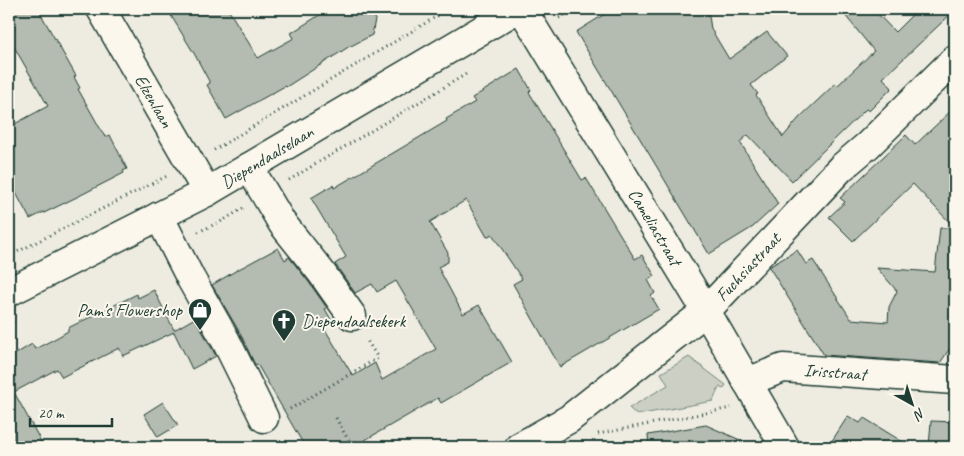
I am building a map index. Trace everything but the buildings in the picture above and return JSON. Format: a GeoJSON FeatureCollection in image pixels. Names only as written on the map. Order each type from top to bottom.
{"type":"FeatureCollection","features":[{"type":"Feature","properties":{"kind":"street","name":"Elzenlaan"},"geometry":{"type":"LineString","coordinates":[[101,9],[207,192]]}},
{"type":"Feature","properties":{"kind":"street","name":"Diependaalselaan"},"geometry":{"type":"LineString","coordinates":[[9,292],[207,192],[517,9]]}},
{"type":"Feature","properties":{"kind":"street","name":"Cameliastraat"},"geometry":{"type":"LineString","coordinates":[[522,9],[706,311],[785,447]]}},
{"type":"Feature","properties":{"kind":"street","name":"Fuchsiastraat"},"geometry":{"type":"LineString","coordinates":[[519,447],[569,419],[706,311],[841,168],[868,145],[955,59]]}},
{"type":"Feature","properties":{"kind":"street"},"geometry":{"type":"LineString","coordinates":[[249,167],[282,223],[316,264],[352,316]]}},
{"type":"Feature","properties":{"kind":"street"},"geometry":{"type":"LineString","coordinates":[[159,216],[172,244],[226,341],[264,418]]}},
{"type":"Feature","properties":{"kind":"street","name":"Irisstraat"},"geometry":{"type":"LineString","coordinates":[[748,382],[784,368],[955,380]]}},
{"type":"Feature","properties":{"kind":"path","name":"Diependaalselaan"},"geometry":{"type":"LineString","coordinates":[[9,256],[190,164],[449,9]]}},
{"type":"Feature","properties":{"kind":"path"},"geometry":{"type":"LineString","coordinates":[[320,391],[378,358],[352,316]]}},
{"type":"Feature","properties":{"kind":"path"},"geometry":{"type":"LineString","coordinates":[[593,435],[733,408]]}},
{"type":"Feature","properties":{"kind":"path"},"geometry":{"type":"LineString","coordinates":[[336,418],[352,447]]}},
{"type":"Feature","properties":{"kind":"shaded area"},"geometry":{"type":"Polygon","coordinates":[[[689,357],[726,385],[723,389],[719,387],[713,401],[637,415],[629,408],[668,385],[661,373],[689,357]]]}},
{"type":"Feature","properties":{"kind":"place","name":"Pam's Flowershop"},"geometry":{"type":"Point","coordinates":[200,331]}},
{"type":"Feature","properties":{"kind":"place","name":"Diependaalsekerk"},"geometry":{"type":"Point","coordinates":[284,342]}}]}
